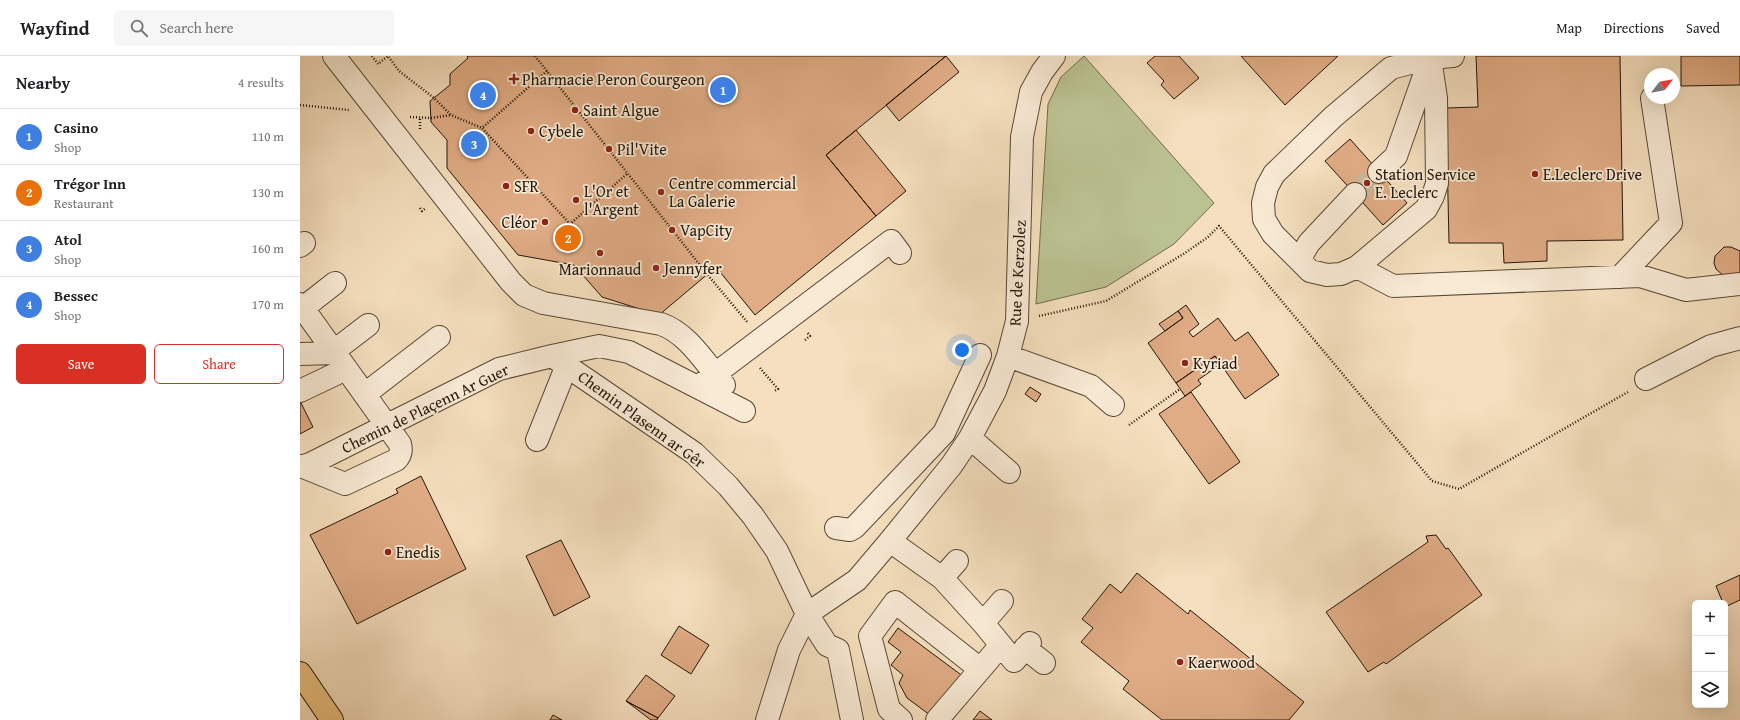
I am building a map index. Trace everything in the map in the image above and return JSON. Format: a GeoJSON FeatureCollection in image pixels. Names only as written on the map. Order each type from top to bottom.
{"type":"FeatureCollection","features":[{"type":"Feature","properties":{"kind":"main road"},"geometry":{"type":"LineString","coordinates":[[300,673],[332,720]]}},
{"type":"Feature","properties":{"kind":"street"},"geometry":{"type":"LineString","coordinates":[[334,56],[511,282],[524,295],[543,302],[661,324],[673,328],[681,334],[712,370]]}},
{"type":"Feature","properties":{"kind":"street","name":"Rue de Kerzolez"},"geometry":{"type":"LineString","coordinates":[[807,614],[857,580],[890,541],[951,466],[970,438],[995,391],[1008,356],[1017,321],[1022,137],[1031,92],[1042,72],[1054,56]]}},
{"type":"Feature","properties":{"kind":"street"},"geometry":{"type":"LineString","coordinates":[[1431,57],[1436,98],[1437,183],[1433,196],[1426,209],[1357,267],[1341,274],[1327,275],[1310,271],[1273,234],[1264,219],[1263,202],[1267,187],[1274,174],[1333,117],[1390,68],[1431,57],[1453,56]]}},
{"type":"Feature","properties":{"kind":"street"},"geometry":{"type":"LineString","coordinates":[[1379,172],[1396,156],[1431,57]]}},
{"type":"Feature","properties":{"kind":"street"},"geometry":{"type":"LineString","coordinates":[[1620,277],[1671,223],[1653,104]]}},
{"type":"Feature","properties":{"kind":"street"},"geometry":{"type":"LineString","coordinates":[[1299,260],[1309,243],[1355,194]]}},
{"type":"Feature","properties":{"kind":"street"},"geometry":{"type":"LineString","coordinates":[[698,387],[712,370],[763,348],[810,313],[853,279],[891,242],[900,253]]}},
{"type":"Feature","properties":{"kind":"street"},"geometry":{"type":"LineString","coordinates":[[1357,267],[1393,286],[1640,276],[1686,290],[1740,284]]}},
{"type":"Feature","properties":{"kind":"street"},"geometry":{"type":"LineString","coordinates":[[300,467],[345,484],[396,460],[401,453],[400,444],[302,306],[335,283]]}},
{"type":"Feature","properties":{"kind":"street"},"geometry":{"type":"LineString","coordinates":[[300,391],[338,358],[368,325]]}},
{"type":"Feature","properties":{"kind":"street"},"geometry":{"type":"LineString","coordinates":[[365,394],[439,337]]}},
{"type":"Feature","properties":{"kind":"street"},"geometry":{"type":"LineString","coordinates":[[1646,379],[1711,346],[1740,338]]}},
{"type":"Feature","properties":{"kind":"street","name":"Chemin de Plaçenn Ar Guer"},"geometry":{"type":"LineString","coordinates":[[300,467],[310,464],[499,369],[559,360],[599,346],[629,352],[744,411],[712,370]]}},
{"type":"Feature","properties":{"kind":"street"},"geometry":{"type":"LineString","coordinates":[[300,354],[338,358]]}},
{"type":"Feature","properties":{"kind":"street"},"geometry":{"type":"LineString","coordinates":[[836,528],[850,530],[855,527],[944,433],[980,355]]}},
{"type":"Feature","properties":{"kind":"street"},"geometry":{"type":"LineString","coordinates":[[1008,356],[1091,386],[1113,405]]}},
{"type":"Feature","properties":{"kind":"street"},"geometry":{"type":"LineString","coordinates":[[537,440],[559,360]]}},
{"type":"Feature","properties":{"kind":"street","name":"Chemin Plasenn ar Gêr"},"geometry":{"type":"LineString","coordinates":[[559,360],[694,453],[728,486],[753,516],[776,551],[807,614],[827,645],[838,650],[852,720]]}},
{"type":"Feature","properties":{"kind":"street"},"geometry":{"type":"LineString","coordinates":[[970,438],[1010,472]]}},
{"type":"Feature","properties":{"kind":"street"},"geometry":{"type":"LineString","coordinates":[[890,541],[942,578],[984,623],[1014,662],[1028,646],[1044,663]]}},
{"type":"Feature","properties":{"kind":"street"},"geometry":{"type":"LineString","coordinates":[[942,578],[957,561]]}},
{"type":"Feature","properties":{"kind":"street"},"geometry":{"type":"LineString","coordinates":[[984,623],[1002,601]]}},
{"type":"Feature","properties":{"kind":"street"},"geometry":{"type":"LineString","coordinates":[[901,720],[888,709],[870,636],[895,602],[980,669]]}},
{"type":"Feature","properties":{"kind":"street"},"geometry":{"type":"LineString","coordinates":[[767,720],[789,650],[807,614]]}},
{"type":"Feature","properties":{"kind":"street"},"geometry":{"type":"LineString","coordinates":[[937,720],[1001,645]]}},
{"type":"Feature","properties":{"kind":"path"},"geometry":{"type":"LineString","coordinates":[[372,56],[378,64],[388,56],[399,71],[434,98],[451,115],[482,128],[570,224],[628,173]]}},
{"type":"Feature","properties":{"kind":"path"},"geometry":{"type":"LineString","coordinates":[[535,56],[707,274]]}},
{"type":"Feature","properties":{"kind":"path"},"geometry":{"type":"LineString","coordinates":[[482,128],[547,71]]}},
{"type":"Feature","properties":{"kind":"path"},"geometry":{"type":"LineString","coordinates":[[431,118],[451,115]]}},
{"type":"Feature","properties":{"kind":"path"},"geometry":{"type":"LineString","coordinates":[[1017,321],[1106,301],[1186,253],[1219,226],[1432,482],[1459,489],[1631,390],[1646,379]]}},
{"type":"Feature","properties":{"kind":"path"},"geometry":{"type":"LineString","coordinates":[[1129,425],[1180,389]]}},
{"type":"Feature","properties":{"kind":"green space"},"geometry":{"type":"Polygon","coordinates":[[[1084,56],[1214,203],[1174,244],[1106,287],[1036,304],[1048,104],[1061,77],[1084,56]]]}},
{"type":"Feature","properties":{"kind":"building","name":"Centre commercial La Galerie"},"geometry":{"type":"Polygon","coordinates":[[[467,56],[946,56],[826,155],[876,216],[755,315],[716,267],[659,315],[602,297],[574,265],[518,255],[447,168],[447,140],[431,122],[430,101],[450,85],[450,74],[468,58],[467,56]]]}},
{"type":"Feature","properties":{"kind":"building"},"geometry":{"type":"Polygon","coordinates":[[[946,56],[959,72],[899,121],[886,105],[946,56]]]}},
{"type":"Feature","properties":{"kind":"building"},"geometry":{"type":"Polygon","coordinates":[[[1155,56],[1179,56],[1199,78],[1174,99],[1161,85],[1164,81],[1147,63],[1155,56]]]}},
{"type":"Feature","properties":{"kind":"building"},"geometry":{"type":"Polygon","coordinates":[[[1241,56],[1338,56],[1285,105],[1241,56]]]}},
{"type":"Feature","properties":{"kind":"building","name":"E.Leclerc Drive"},"geometry":{"type":"Polygon","coordinates":[[[1476,56],[1620,56],[1623,240],[1547,241],[1547,261],[1504,263],[1503,243],[1449,243],[1446,108],[1478,107],[1476,56]]]}},
{"type":"Feature","properties":{"kind":"building"},"geometry":{"type":"Polygon","coordinates":[[[1681,56],[1740,56],[1740,85],[1681,86],[1681,56]]]}},
{"type":"Feature","properties":{"kind":"building"},"geometry":{"type":"Polygon","coordinates":[[[856,130],[906,191],[876,216],[826,155],[856,130]]]}},
{"type":"Feature","properties":{"kind":"building","name":"Station Service E. Leclerc"},"geometry":{"type":"Polygon","coordinates":[[[1350,139],[1407,203],[1383,225],[1325,161],[1350,139]]]}},
{"type":"Feature","properties":{"kind":"building"},"geometry":{"type":"Polygon","coordinates":[[[1724,247],[1731,247],[1740,251],[1740,274],[1725,277],[1716,269],[1714,263],[1715,256],[1724,247]]]}},
{"type":"Feature","properties":{"kind":"building"},"geometry":{"type":"Polygon","coordinates":[[[1186,305],[1199,324],[1189,332],[1193,337],[1218,318],[1235,341],[1248,332],[1279,375],[1245,399],[1215,356],[1176,383],[1148,343],[1183,318],[1178,311],[1186,305]]]}},
{"type":"Feature","properties":{"kind":"building"},"geometry":{"type":"Polygon","coordinates":[[[1178,311],[1183,318],[1165,331],[1159,324],[1178,311]]]}},
{"type":"Feature","properties":{"kind":"building"},"geometry":{"type":"Polygon","coordinates":[[[1215,356],[1221,364],[1198,380],[1201,384],[1185,396],[1176,383],[1215,356]]]}},
{"type":"Feature","properties":{"kind":"building"},"geometry":{"type":"Polygon","coordinates":[[[1030,387],[1041,394],[1036,402],[1025,394],[1030,387]]]}},
{"type":"Feature","properties":{"kind":"building"},"geometry":{"type":"Polygon","coordinates":[[[1191,392],[1240,462],[1209,484],[1159,414],[1191,392]]]}},
{"type":"Feature","properties":{"kind":"building"},"geometry":{"type":"Polygon","coordinates":[[[300,401],[313,427],[300,434],[300,401]]]}},
{"type":"Feature","properties":{"kind":"building","name":"Enedis"},"geometry":{"type":"Polygon","coordinates":[[[421,476],[466,569],[357,624],[310,535],[398,493],[396,489],[421,476]]]}},
{"type":"Feature","properties":{"kind":"building"},"geometry":{"type":"Polygon","coordinates":[[[1436,535],[1446,549],[1448,548],[1482,595],[1386,664],[1384,662],[1368,672],[1326,612],[1428,542],[1426,536],[1436,535]]]}},
{"type":"Feature","properties":{"kind":"building"},"geometry":{"type":"Polygon","coordinates":[[[561,540],[590,597],[554,616],[526,556],[561,540]]]}},
{"type":"Feature","properties":{"kind":"building","name":"Kaerwood"},"geometry":{"type":"Polygon","coordinates":[[[1137,573],[1188,614],[1190,610],[1304,702],[1289,720],[1162,720],[1123,689],[1129,681],[1081,642],[1093,628],[1082,619],[1110,584],[1121,593],[1137,573]]]}},
{"type":"Feature","properties":{"kind":"building"},"geometry":{"type":"Polygon","coordinates":[[[1740,575],[1740,600],[1728,606],[1728,600],[1722,600],[1716,586],[1740,575]]]}},
{"type":"Feature","properties":{"kind":"building"},"geometry":{"type":"Polygon","coordinates":[[[679,626],[709,645],[691,674],[661,655],[679,626]]]}},
{"type":"Feature","properties":{"kind":"building"},"geometry":{"type":"Polygon","coordinates":[[[898,628],[964,677],[934,718],[907,698],[899,683],[903,675],[891,665],[901,652],[888,642],[898,628]]]}},
{"type":"Feature","properties":{"kind":"building"},"geometry":{"type":"Polygon","coordinates":[[[646,675],[675,696],[658,718],[626,701],[646,675]]]}},
{"type":"Feature","properties":{"kind":"building"},"geometry":{"type":"Polygon","coordinates":[[[626,701],[658,718],[657,720],[651,720],[626,701]]]}},
{"type":"Feature","properties":{"kind":"building"},"geometry":{"type":"Polygon","coordinates":[[[980,711],[992,720],[973,720],[980,711]]]}},
{"type":"Feature","properties":{"kind":"building"},"geometry":{"type":"Polygon","coordinates":[[[553,715],[562,720],[550,720],[553,715]]]}},
{"type":"Feature","properties":{"kind":"tunnel"},"geometry":{"type":"LineString","coordinates":[[1355,194],[1379,172]]}},
{"type":"Feature","properties":{"kind":"place","name":"Pharmacie Peron Courgeon"},"geometry":{"type":"Point","coordinates":[514,79]}},
{"type":"Feature","properties":{"kind":"place","name":"Casino"},"geometry":{"type":"Point","coordinates":[723,90]}},
{"type":"Feature","properties":{"kind":"place","name":"Bessec"},"geometry":{"type":"Point","coordinates":[483,95]}},
{"type":"Feature","properties":{"kind":"place","name":"Saint Algue"},"geometry":{"type":"Point","coordinates":[575,110]}},
{"type":"Feature","properties":{"kind":"place","name":"Cybele"},"geometry":{"type":"Point","coordinates":[531,131]}},
{"type":"Feature","properties":{"kind":"place","name":"Atol"},"geometry":{"type":"Point","coordinates":[474,144]}},
{"type":"Feature","properties":{"kind":"place","name":"Pil'Vite"},"geometry":{"type":"Point","coordinates":[609,149]}},
{"type":"Feature","properties":{"kind":"place","name":"E.Leclerc Drive"},"geometry":{"type":"Point","coordinates":[1535,174]}},
{"type":"Feature","properties":{"kind":"place","name":"Station Service E. Leclerc"},"geometry":{"type":"Point","coordinates":[1367,183]}},
{"type":"Feature","properties":{"kind":"place","name":"SFR"},"geometry":{"type":"Point","coordinates":[506,186]}},
{"type":"Feature","properties":{"kind":"place","name":"Centre commercial La Galerie"},"geometry":{"type":"Point","coordinates":[661,192]}},
{"type":"Feature","properties":{"kind":"place","name":"L'Or et l'Argent"},"geometry":{"type":"Point","coordinates":[576,200]}},
{"type":"Feature","properties":{"kind":"place","name":"Cléor"},"geometry":{"type":"Point","coordinates":[545,222]}},
{"type":"Feature","properties":{"kind":"place","name":"VapCity"},"geometry":{"type":"Point","coordinates":[672,230]}},
{"type":"Feature","properties":{"kind":"place","name":"Trégor Inn"},"geometry":{"type":"Point","coordinates":[568,238]}},
{"type":"Feature","properties":{"kind":"place","name":"Marionnaud"},"geometry":{"type":"Point","coordinates":[600,253]}},
{"type":"Feature","properties":{"kind":"place","name":"Jennyfer"},"geometry":{"type":"Point","coordinates":[656,268]}},
{"type":"Feature","properties":{"kind":"place","name":"Kyriad"},"geometry":{"type":"Point","coordinates":[1185,363]}},
{"type":"Feature","properties":{"kind":"place","name":"Enedis"},"geometry":{"type":"Point","coordinates":[388,552]}},
{"type":"Feature","properties":{"kind":"place","name":"Kaerwood"},"geometry":{"type":"Point","coordinates":[1180,662]}}]}
